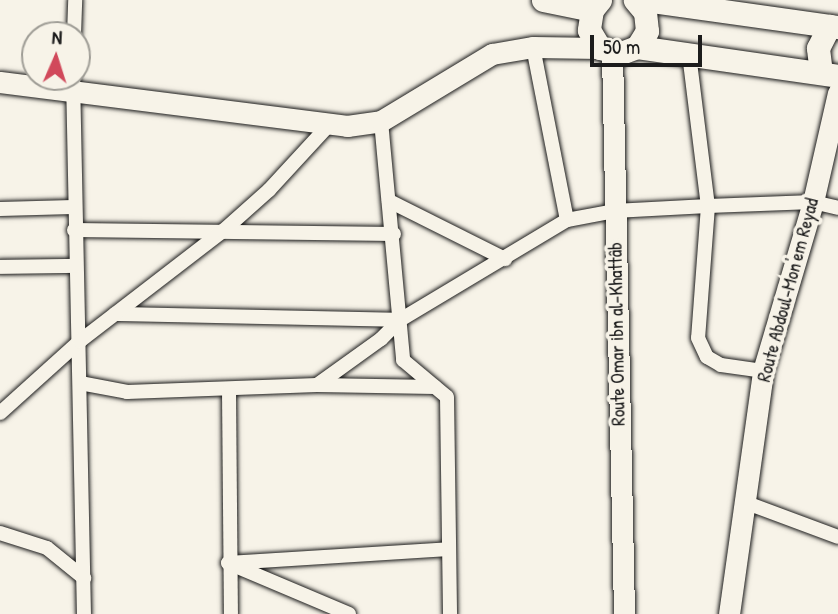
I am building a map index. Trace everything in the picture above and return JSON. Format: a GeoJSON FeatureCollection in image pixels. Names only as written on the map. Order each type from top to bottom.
{"type":"FeatureCollection","features":[{"type":"Feature","properties":{"kind":"main road"},"geometry":{"type":"LineString","coordinates":[[543,0],[596,5],[589,30],[606,50],[637,47],[830,74]]}},
{"type":"Feature","properties":{"kind":"main road"},"geometry":{"type":"LineString","coordinates":[[635,0],[648,22],[637,47]]}},
{"type":"Feature","properties":{"kind":"main road"},"geometry":{"type":"LineString","coordinates":[[645,0],[834,26],[818,48],[830,74]]}},
{"type":"Feature","properties":{"kind":"street"},"geometry":{"type":"LineString","coordinates":[[74,21],[75,0]]}},
{"type":"Feature","properties":{"kind":"street"},"geometry":{"type":"LineString","coordinates":[[533,47],[567,220]]}},
{"type":"Feature","properties":{"kind":"street"},"geometry":{"type":"LineString","coordinates":[[91,87],[330,124],[381,121],[492,54],[533,47],[606,50]]}},
{"type":"Feature","properties":{"kind":"street","name":"Route Omar ibn al-Khattâb"},"geometry":{"type":"LineString","coordinates":[[606,50],[614,211],[624,614]]}},
{"type":"Feature","properties":{"kind":"street"},"geometry":{"type":"LineString","coordinates":[[689,54],[708,206],[698,338],[706,357],[713,361],[763,371]]}},
{"type":"Feature","properties":{"kind":"street"},"geometry":{"type":"LineString","coordinates":[[0,82],[21,83]]}},
{"type":"Feature","properties":{"kind":"street"},"geometry":{"type":"LineString","coordinates":[[73,91],[73,207],[80,341],[83,614]]}},
{"type":"Feature","properties":{"kind":"street","name":"Route Abdoul-Mon'em Reyad"},"geometry":{"type":"LineString","coordinates":[[729,614],[763,371],[813,202],[838,93]]}},
{"type":"Feature","properties":{"kind":"street"},"geometry":{"type":"LineString","coordinates":[[381,121],[394,234],[403,360],[417,375],[437,387],[447,397],[450,614]]}},
{"type":"Feature","properties":{"kind":"street"},"geometry":{"type":"LineString","coordinates":[[0,413],[80,341],[223,231],[269,190],[330,124]]}},
{"type":"Feature","properties":{"kind":"street"},"geometry":{"type":"LineString","coordinates":[[389,201],[505,259]]}},
{"type":"Feature","properties":{"kind":"street"},"geometry":{"type":"LineString","coordinates":[[317,384],[381,339],[400,320],[567,220],[614,211],[708,206],[813,202],[838,208]]}},
{"type":"Feature","properties":{"kind":"street"},"geometry":{"type":"LineString","coordinates":[[0,209],[73,207]]}},
{"type":"Feature","properties":{"kind":"street"},"geometry":{"type":"LineString","coordinates":[[74,230],[394,234]]}},
{"type":"Feature","properties":{"kind":"street"},"geometry":{"type":"LineString","coordinates":[[0,267],[76,266]]}},
{"type":"Feature","properties":{"kind":"street"},"geometry":{"type":"LineString","coordinates":[[115,314],[400,320]]}},
{"type":"Feature","properties":{"kind":"street"},"geometry":{"type":"LineString","coordinates":[[80,383],[127,392],[229,391],[317,384],[437,387]]}},
{"type":"Feature","properties":{"kind":"street"},"geometry":{"type":"LineString","coordinates":[[229,391],[228,563],[231,614]]}},
{"type":"Feature","properties":{"kind":"street"},"geometry":{"type":"LineString","coordinates":[[744,502],[838,537]]}},
{"type":"Feature","properties":{"kind":"street"},"geometry":{"type":"LineString","coordinates":[[0,533],[47,548],[84,578]]}},
{"type":"Feature","properties":{"kind":"street"},"geometry":{"type":"LineString","coordinates":[[228,563],[449,549]]}},
{"type":"Feature","properties":{"kind":"street"},"geometry":{"type":"LineString","coordinates":[[228,563],[349,614]]}}]}
